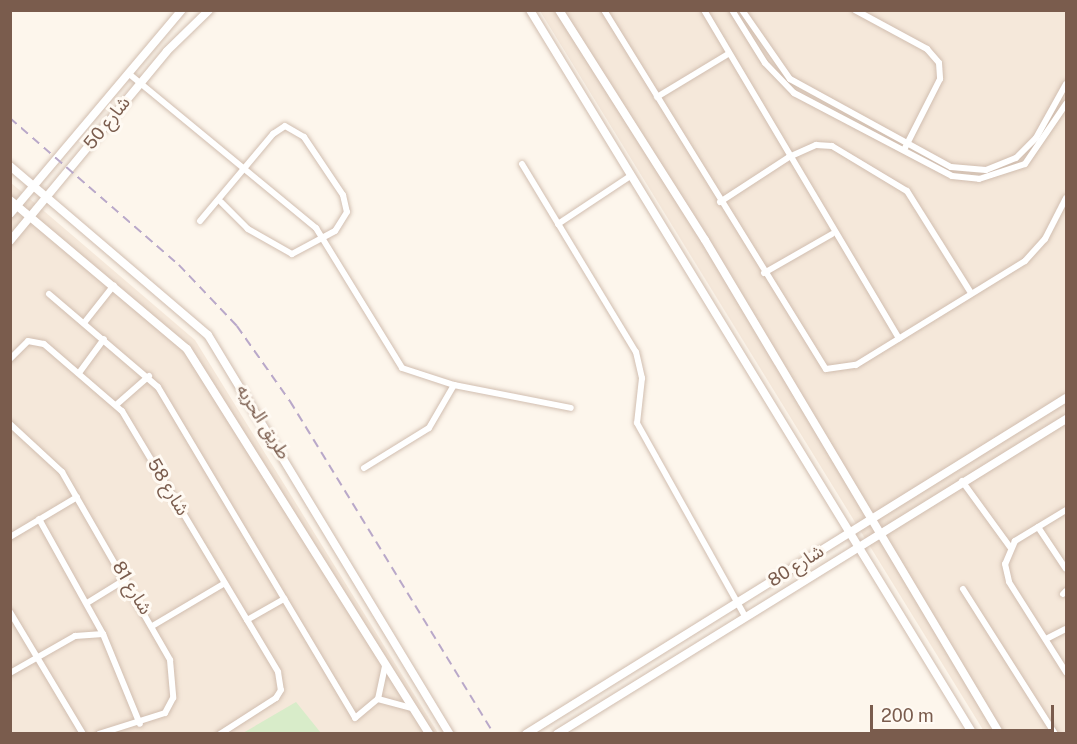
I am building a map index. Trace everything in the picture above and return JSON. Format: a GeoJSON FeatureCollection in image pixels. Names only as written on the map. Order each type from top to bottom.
{"type":"FeatureCollection","features":[{"type":"Feature","properties":{"kind":"street","name":"شارع 50"},"geometry":{"type":"LineString","coordinates":[[10,214],[14,203],[35,186],[182,10]]}},
{"type":"Feature","properties":{"kind":"street","name":"شارع 50"},"geometry":{"type":"LineString","coordinates":[[10,241],[139,83],[209,10]]}},
{"type":"Feature","properties":{"kind":"street"},"geometry":{"type":"LineString","coordinates":[[530,10],[629,177],[973,734]]}},
{"type":"Feature","properties":{"kind":"street"},"geometry":{"type":"LineString","coordinates":[[559,10],[705,240],[878,535],[1000,734]]}},
{"type":"Feature","properties":{"kind":"street"},"geometry":{"type":"LineString","coordinates":[[604,10],[720,202],[826,369],[845,370],[1033,255],[1066,198]]}},
{"type":"Feature","properties":{"kind":"street"},"geometry":{"type":"LineString","coordinates":[[704,10],[832,234],[899,338]]}},
{"type":"Feature","properties":{"kind":"street"},"geometry":{"type":"LineString","coordinates":[[732,10],[784,85],[903,153],[964,179],[1005,174],[1042,146],[1066,104]]}},
{"type":"Feature","properties":{"kind":"street"},"geometry":{"type":"LineString","coordinates":[[742,10],[790,79],[906,145],[963,170],[1005,165],[1036,138],[1066,84]]}},
{"type":"Feature","properties":{"kind":"street"},"geometry":{"type":"LineString","coordinates":[[855,10],[927,49],[939,63],[940,79],[903,153]]}},
{"type":"Feature","properties":{"kind":"street"},"geometry":{"type":"LineString","coordinates":[[657,97],[728,54]]}},
{"type":"Feature","properties":{"kind":"street"},"geometry":{"type":"LineString","coordinates":[[128,73],[248,170],[324,239],[402,368],[454,385],[571,408]]}},
{"type":"Feature","properties":{"kind":"street"},"geometry":{"type":"LineString","coordinates":[[200,221],[221,202],[279,129],[297,130],[347,204],[345,219],[324,239],[299,253],[285,252],[248,229],[221,202]]}},
{"type":"Feature","properties":{"kind":"street"},"geometry":{"type":"LineString","coordinates":[[720,202],[789,157],[816,145],[832,146],[900,186],[971,293]]}},
{"type":"Feature","properties":{"kind":"street"},"geometry":{"type":"LineString","coordinates":[[522,164],[636,352],[642,378],[638,423],[745,616]]}},
{"type":"Feature","properties":{"kind":"street","name":"طريق الحريه"},"geometry":{"type":"LineString","coordinates":[[10,166],[208,335],[450,734]]}},
{"type":"Feature","properties":{"kind":"street"},"geometry":{"type":"LineString","coordinates":[[558,224],[629,177]]}},
{"type":"Feature","properties":{"kind":"street","name":"طريق الحريه"},"geometry":{"type":"LineString","coordinates":[[14,203],[114,285],[187,349],[429,734]]}},
{"type":"Feature","properties":{"kind":"street"},"geometry":{"type":"LineString","coordinates":[[764,273],[832,234]]}},
{"type":"Feature","properties":{"kind":"street"},"geometry":{"type":"LineString","coordinates":[[84,323],[114,285]]}},
{"type":"Feature","properties":{"kind":"street"},"geometry":{"type":"LineString","coordinates":[[49,294],[149,376],[355,718],[378,699],[385,662]]}},
{"type":"Feature","properties":{"kind":"street"},"geometry":{"type":"LineString","coordinates":[[79,373],[104,339]]}},
{"type":"Feature","properties":{"kind":"street","name":"شارع 58"},"geometry":{"type":"LineString","coordinates":[[10,359],[34,340],[79,373],[116,405],[278,672],[281,690],[271,703],[220,734]]}},
{"type":"Feature","properties":{"kind":"street"},"geometry":{"type":"LineString","coordinates":[[116,405],[149,376]]}},
{"type":"Feature","properties":{"kind":"street"},"geometry":{"type":"LineString","coordinates":[[364,468],[429,428],[454,385]]}},
{"type":"Feature","properties":{"kind":"street","name":"شارع 80"},"geometry":{"type":"LineString","coordinates":[[526,734],[1066,398]]}},
{"type":"Feature","properties":{"kind":"street","name":"شارع 80"},"geometry":{"type":"LineString","coordinates":[[557,734],[1066,418]]}},
{"type":"Feature","properties":{"kind":"street","name":"شارع 81"},"geometry":{"type":"LineString","coordinates":[[10,424],[53,462],[154,625],[170,660],[173,698],[165,713],[122,731],[99,734]]}},
{"type":"Feature","properties":{"kind":"street"},"geometry":{"type":"LineString","coordinates":[[962,481],[1010,547],[1006,573],[1066,672]]}},
{"type":"Feature","properties":{"kind":"street"},"geometry":{"type":"LineString","coordinates":[[10,537],[76,497]]}},
{"type":"Feature","properties":{"kind":"street"},"geometry":{"type":"LineString","coordinates":[[1010,547],[1066,510]]}},
{"type":"Feature","properties":{"kind":"street"},"geometry":{"type":"LineString","coordinates":[[39,519],[103,634],[140,724]]}},
{"type":"Feature","properties":{"kind":"street"},"geometry":{"type":"LineString","coordinates":[[1038,527],[1066,569]]}},
{"type":"Feature","properties":{"kind":"street"},"geometry":{"type":"LineString","coordinates":[[87,603],[126,579]]}},
{"type":"Feature","properties":{"kind":"street"},"geometry":{"type":"LineString","coordinates":[[154,625],[225,583]]}},
{"type":"Feature","properties":{"kind":"street"},"geometry":{"type":"LineString","coordinates":[[963,589],[1055,734]]}},
{"type":"Feature","properties":{"kind":"street"},"geometry":{"type":"LineString","coordinates":[[247,620],[284,599]]}},
{"type":"Feature","properties":{"kind":"street"},"geometry":{"type":"LineString","coordinates":[[10,612],[83,734]]}},
{"type":"Feature","properties":{"kind":"street"},"geometry":{"type":"LineString","coordinates":[[1046,639],[1066,629]]}},
{"type":"Feature","properties":{"kind":"street"},"geometry":{"type":"LineString","coordinates":[[691,631],[699,646]]}},
{"type":"Feature","properties":{"kind":"street"},"geometry":{"type":"LineString","coordinates":[[10,673],[82,634],[103,634]]}},
{"type":"Feature","properties":{"kind":"street"},"geometry":{"type":"LineString","coordinates":[[378,699],[412,708]]}},
{"type":"Feature","properties":{"kind":"shaded area"},"geometry":{"type":"Polygon","coordinates":[[[540,11],[1066,11],[1066,733],[985,733],[540,11]]]}},
{"type":"Feature","properties":{"kind":"shaded area"},"geometry":{"type":"Polygon","coordinates":[[[10,182],[195,340],[438,733],[11,733],[10,182]]]}},
{"type":"Feature","properties":{"kind":"green space"},"geometry":{"type":"Polygon","coordinates":[[[296,702],[321,733],[243,733],[296,702]]]}},
{"type":"Feature","properties":{"kind":"railway"},"geometry":{"type":"LineString","coordinates":[[10,118],[179,265],[237,326],[290,401],[494,734]]}}]}
